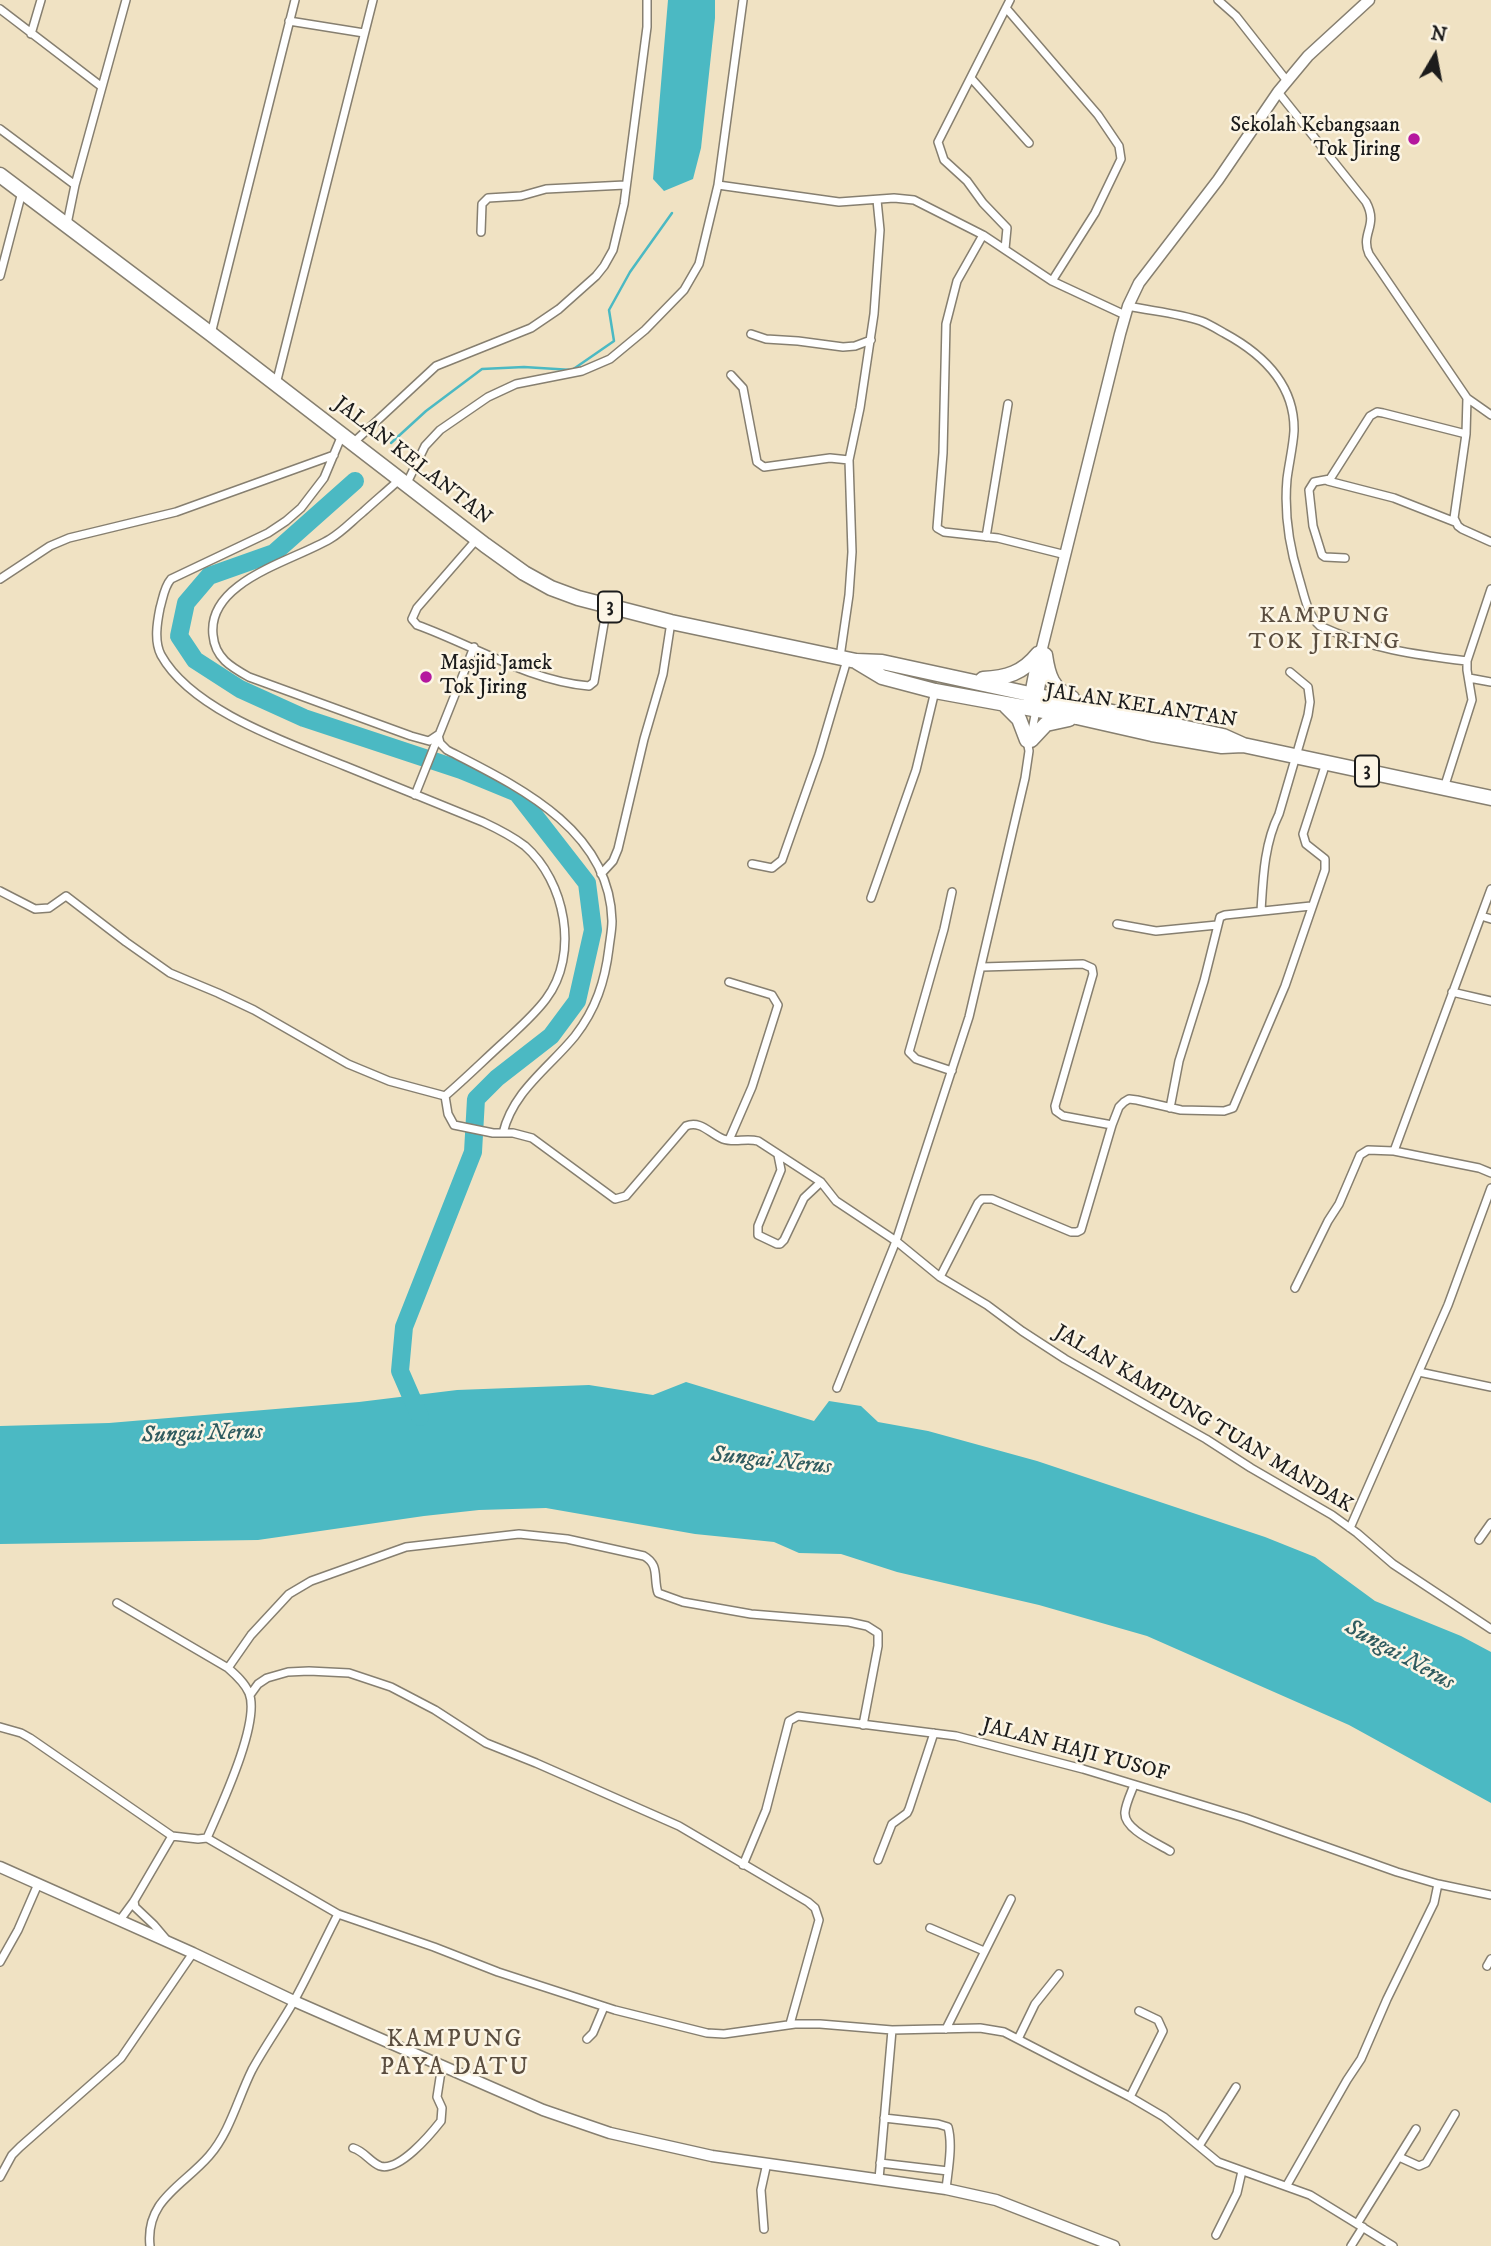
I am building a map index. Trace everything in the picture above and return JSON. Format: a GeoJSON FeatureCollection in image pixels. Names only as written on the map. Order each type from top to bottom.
{"type":"FeatureCollection","features":[{"type":"Feature","properties":{"kind":"highway","name":"JALAN KELANTAN"},"geometry":{"type":"LineString","coordinates":[[0,174],[477,539],[524,573],[551,588],[578,598],[671,622],[1034,694],[1223,736],[1243,745]]}},
{"type":"Feature","properties":{"kind":"highway"},"geometry":{"type":"LineString","coordinates":[[960,679],[1008,676],[1028,665],[1042,652],[1055,687],[1064,695],[1104,710]]}},
{"type":"Feature","properties":{"kind":"highway","name":"JALAN KELANTAN"},"geometry":{"type":"LineString","coordinates":[[848,659],[883,677],[935,691],[1153,734],[1222,746],[1243,745]]}},
{"type":"Feature","properties":{"kind":"highway"},"geometry":{"type":"LineString","coordinates":[[1004,704],[1013,710],[1029,741],[1046,724],[1077,717]]}},
{"type":"Feature","properties":{"kind":"highway","name":"3"},"geometry":{"type":"LineString","coordinates":[[1243,745],[1491,798]]}},
{"type":"Feature","properties":{"kind":"main road"},"geometry":{"type":"LineString","coordinates":[[1032,710],[1042,652],[1126,310],[1145,273],[1218,180],[1278,92],[1308,56],[1369,0]]}},
{"type":"Feature","properties":{"kind":"main road"},"geometry":{"type":"LineString","coordinates":[[0,1867],[442,2066],[543,2110],[610,2133],[702,2154],[946,2189],[1014,2205],[1114,2246]]}},
{"type":"Feature","properties":{"kind":"street"},"geometry":{"type":"LineString","coordinates":[[31,34],[41,0]]}},
{"type":"Feature","properties":{"kind":"street"},"geometry":{"type":"LineString","coordinates":[[67,224],[75,185],[126,0]]}},
{"type":"Feature","properties":{"kind":"street"},"geometry":{"type":"LineString","coordinates":[[211,334],[295,0]]}},
{"type":"Feature","properties":{"kind":"street"},"geometry":{"type":"LineString","coordinates":[[276,384],[373,0]]}},
{"type":"Feature","properties":{"kind":"street"},"geometry":{"type":"LineString","coordinates":[[0,579],[50,546],[69,538],[176,512],[334,455],[441,362],[531,328],[585,287],[604,266],[613,250],[624,204],[647,27],[647,0]]}},
{"type":"Feature","properties":{"kind":"street"},"geometry":{"type":"LineString","coordinates":[[437,739],[432,741],[411,736],[249,677],[225,663],[215,645],[213,635],[214,619],[219,605],[234,589],[331,539],[400,481],[425,446],[449,424],[488,397],[516,384],[582,371],[610,359],[666,311],[684,290],[699,264],[718,185],[743,0]]}},
{"type":"Feature","properties":{"kind":"street"},"geometry":{"type":"LineString","coordinates":[[1218,0],[1236,16],[1287,81]]}},
{"type":"Feature","properties":{"kind":"street"},"geometry":{"type":"LineString","coordinates":[[1005,248],[1007,228],[967,181],[944,160],[938,142],[1008,4],[1098,115],[1120,149],[1121,159],[1095,213],[1052,281]]}},
{"type":"Feature","properties":{"kind":"street"},"geometry":{"type":"LineString","coordinates":[[0,9],[102,87]]}},
{"type":"Feature","properties":{"kind":"street"},"geometry":{"type":"LineString","coordinates":[[289,21],[364,33]]}},
{"type":"Feature","properties":{"kind":"street"},"geometry":{"type":"LineString","coordinates":[[971,78],[1029,143]]}},
{"type":"Feature","properties":{"kind":"street"},"geometry":{"type":"LineString","coordinates":[[1278,92],[1366,202],[1373,219],[1365,246],[1369,254],[1467,398],[1491,415]]}},
{"type":"Feature","properties":{"kind":"street"},"geometry":{"type":"LineString","coordinates":[[0,129],[75,185]]}},
{"type":"Feature","properties":{"kind":"street"},"geometry":{"type":"LineString","coordinates":[[481,232],[482,204],[488,198],[521,196],[546,189],[625,185]]}},
{"type":"Feature","properties":{"kind":"street"},"geometry":{"type":"LineString","coordinates":[[718,185],[839,202],[894,198],[914,200],[983,235],[1052,281],[1126,310],[1201,321],[1241,342],[1273,369],[1289,396],[1294,432],[1287,475],[1287,517],[1293,557],[1315,622],[1357,642],[1385,650],[1467,661]]}},
{"type":"Feature","properties":{"kind":"street"},"geometry":{"type":"LineString","coordinates":[[0,276],[23,192]]}},
{"type":"Feature","properties":{"kind":"street"},"geometry":{"type":"LineString","coordinates":[[752,864],[772,868],[782,860],[819,755],[848,659],[852,552],[849,460],[871,340],[880,238],[877,200]]}},
{"type":"Feature","properties":{"kind":"street"},"geometry":{"type":"LineString","coordinates":[[983,235],[957,281],[946,324],[943,453],[937,528],[944,533],[986,537],[1066,555]]}},
{"type":"Feature","properties":{"kind":"street"},"geometry":{"type":"LineString","coordinates":[[751,334],[766,339],[843,347],[871,340]]}},
{"type":"Feature","properties":{"kind":"street"},"geometry":{"type":"LineString","coordinates":[[731,375],[743,388],[760,466],[830,458],[849,460]]}},
{"type":"Feature","properties":{"kind":"street"},"geometry":{"type":"LineString","coordinates":[[1455,522],[1466,433],[1467,398]]}},
{"type":"Feature","properties":{"kind":"street"},"geometry":{"type":"LineString","coordinates":[[986,537],[1008,404]]}},
{"type":"Feature","properties":{"kind":"street"},"geometry":{"type":"LineString","coordinates":[[1328,481],[1370,416],[1377,412],[1466,433]]}},
{"type":"Feature","properties":{"kind":"street"},"geometry":{"type":"LineString","coordinates":[[334,455],[324,478],[301,508],[286,521],[268,533],[171,579],[166,587],[158,619],[158,648],[162,657],[187,685],[220,711],[288,743],[484,822],[507,833],[526,847],[542,865],[559,898],[564,932],[561,965],[556,979],[546,999],[445,1096]]}},
{"type":"Feature","properties":{"kind":"street"},"geometry":{"type":"LineString","coordinates":[[1345,558],[1323,556],[1313,526],[1309,494],[1310,488],[1318,481],[1328,481],[1394,498],[1455,522],[1462,529],[1491,542]]}},
{"type":"Feature","properties":{"kind":"street"},"geometry":{"type":"LineString","coordinates":[[477,539],[417,608],[412,619],[417,625],[526,671],[589,687],[594,682],[607,606]]}},
{"type":"Feature","properties":{"kind":"street"},"geometry":{"type":"LineString","coordinates":[[1444,788],[1472,701],[1467,661],[1491,589]]}},
{"type":"Feature","properties":{"kind":"street"},"geometry":{"type":"LineString","coordinates":[[601,874],[613,861],[618,849],[644,739],[663,674],[671,622]]}},
{"type":"Feature","properties":{"kind":"street"},"geometry":{"type":"LineString","coordinates":[[415,795],[474,647]]}},
{"type":"Feature","properties":{"kind":"street"},"geometry":{"type":"LineString","coordinates":[[1261,911],[1264,869],[1272,827],[1279,814],[1309,708],[1309,691],[1305,684],[1290,672]]}},
{"type":"Feature","properties":{"kind":"street"},"geometry":{"type":"LineString","coordinates":[[1469,678],[1491,682]]}},
{"type":"Feature","properties":{"kind":"street"},"geometry":{"type":"LineString","coordinates":[[872,898],[916,770],[935,691]]}},
{"type":"Feature","properties":{"kind":"street"},"geometry":{"type":"LineString","coordinates":[[837,1388],[896,1241],[952,1071],[982,967],[1025,778],[1032,710]]}},
{"type":"Feature","properties":{"kind":"street"},"geometry":{"type":"LineString","coordinates":[[437,739],[447,750],[533,796],[564,820],[590,853],[601,874],[610,901],[612,922],[608,958],[597,1001],[576,1035],[521,1093],[507,1116],[503,1133],[454,1125],[448,1114],[445,1096]]}},
{"type":"Feature","properties":{"kind":"street"},"geometry":{"type":"LineString","coordinates":[[940,1277],[982,1199],[992,1199],[1071,1232],[1077,1233],[1081,1230],[1112,1125],[1119,1107],[1129,1099],[1170,1108],[1224,1111],[1233,1108],[1255,1051],[1285,986],[1326,864],[1321,855],[1306,844],[1303,834],[1326,762]]}},
{"type":"Feature","properties":{"kind":"street"},"geometry":{"type":"LineString","coordinates":[[1394,1152],[1491,889]]}},
{"type":"Feature","properties":{"kind":"street"},"geometry":{"type":"LineString","coordinates":[[0,891],[35,909],[49,908],[66,896],[170,973],[233,1000],[364,1071],[389,1081],[445,1096]]}},
{"type":"Feature","properties":{"kind":"street"},"geometry":{"type":"LineString","coordinates":[[952,892],[909,1052],[916,1059],[952,1071]]}},
{"type":"Feature","properties":{"kind":"street"},"geometry":{"type":"LineString","coordinates":[[1170,1108],[1179,1061],[1205,981],[1220,917],[1311,906]]}},
{"type":"Feature","properties":{"kind":"street"},"geometry":{"type":"LineString","coordinates":[[1481,916],[1491,919]]}},
{"type":"Feature","properties":{"kind":"street"},"geometry":{"type":"LineString","coordinates":[[1117,924],[1156,931],[1217,925]]}},
{"type":"Feature","properties":{"kind":"street"},"geometry":{"type":"LineString","coordinates":[[982,967],[1083,964],[1092,968],[1093,974],[1055,1106],[1056,1111],[1063,1116],[1112,1125]]}},
{"type":"Feature","properties":{"kind":"street"},"geometry":{"type":"LineString","coordinates":[[729,982],[772,995],[778,1004],[752,1087],[729,1140]]}},
{"type":"Feature","properties":{"kind":"street"},"geometry":{"type":"LineString","coordinates":[[1452,992],[1491,1001]]}},
{"type":"Feature","properties":{"kind":"street","name":"JALAN KAMPUNG TUAN MANDAK"},"geometry":{"type":"LineString","coordinates":[[503,1133],[532,1138],[615,1199],[626,1196],[686,1126],[698,1124],[729,1140],[751,1139],[821,1182],[836,1201],[896,1241],[940,1277],[987,1305],[1065,1359],[1220,1448],[1350,1528],[1393,1564],[1491,1629]]}},
{"type":"Feature","properties":{"kind":"street"},"geometry":{"type":"LineString","coordinates":[[1295,1288],[1339,1204],[1360,1155],[1368,1150],[1394,1152],[1479,1168],[1491,1174]]}},
{"type":"Feature","properties":{"kind":"street"},"geometry":{"type":"LineString","coordinates":[[778,1155],[780,1170],[758,1226],[758,1235],[761,1237],[780,1244],[804,1198],[821,1182]]}},
{"type":"Feature","properties":{"kind":"street"},"geometry":{"type":"LineString","coordinates":[[1350,1528],[1448,1305],[1491,1188]]}},
{"type":"Feature","properties":{"kind":"street"},"geometry":{"type":"LineString","coordinates":[[1419,1372],[1491,1388]]}},
{"type":"Feature","properties":{"kind":"street"},"geometry":{"type":"LineString","coordinates":[[1479,1539],[1491,1523]]}},
{"type":"Feature","properties":{"kind":"street"},"geometry":{"type":"LineString","coordinates":[[228,1668],[251,1635],[278,1604],[311,1581],[406,1547],[529,1534],[567,1539],[644,1556],[656,1566],[658,1593],[682,1602],[751,1614],[849,1622],[874,1629],[878,1633],[878,1646],[863,1725]]}},
{"type":"Feature","properties":{"kind":"street"},"geometry":{"type":"LineString","coordinates":[[117,1603],[228,1668],[250,1695],[250,1724],[237,1765],[206,1838]]}},
{"type":"Feature","properties":{"kind":"street"},"geometry":{"type":"LineString","coordinates":[[250,1695],[258,1684],[267,1678],[288,1672],[332,1671],[360,1676],[391,1687],[421,1701],[486,1743],[673,1823],[808,1902],[819,1920],[790,2024]]}},
{"type":"Feature","properties":{"kind":"street","name":"JALAN HAJI YUSOF"},"geometry":{"type":"LineString","coordinates":[[743,1865],[766,1810],[789,1721],[798,1716],[956,1736],[1134,1784],[1245,1818],[1397,1872],[1491,1895]]}},
{"type":"Feature","properties":{"kind":"street"},"geometry":{"type":"LineString","coordinates":[[0,1727],[22,1733],[172,1836],[206,1838],[338,1914],[604,2007],[707,2033],[724,2034],[790,2024],[892,2030],[993,2028],[1164,2117],[1219,2162],[1310,2195],[1393,2246]]}},
{"type":"Feature","properties":{"kind":"street"},"geometry":{"type":"LineString","coordinates":[[878,1860],[892,1824],[909,1809],[934,1733]]}},
{"type":"Feature","properties":{"kind":"street"},"geometry":{"type":"LineString","coordinates":[[1134,1784],[1124,1814],[1127,1822],[1134,1830],[1170,1851]]}},
{"type":"Feature","properties":{"kind":"street"},"geometry":{"type":"LineString","coordinates":[[120,1920],[172,1836]]}},
{"type":"Feature","properties":{"kind":"street"},"geometry":{"type":"LineString","coordinates":[[0,1962],[18,1930],[38,1884]]}},
{"type":"Feature","properties":{"kind":"street"},"geometry":{"type":"LineString","coordinates":[[1287,2185],[1362,2059],[1434,1903],[1438,1884]]}},
{"type":"Feature","properties":{"kind":"street"},"geometry":{"type":"LineString","coordinates":[[946,2028],[1011,1899]]}},
{"type":"Feature","properties":{"kind":"street"},"geometry":{"type":"LineString","coordinates":[[134,1901],[135,1908],[154,1925],[167,1942]]}},
{"type":"Feature","properties":{"kind":"street"},"geometry":{"type":"LineString","coordinates":[[150,2246],[151,2223],[158,2207],[167,2195],[210,2155],[224,2133],[257,2060],[294,2001],[338,1914]]}},
{"type":"Feature","properties":{"kind":"street"},"geometry":{"type":"LineString","coordinates":[[930,1928],[985,1951]]}},
{"type":"Feature","properties":{"kind":"street"},"geometry":{"type":"LineString","coordinates":[[0,2177],[3,2164],[20,2147],[121,2058],[193,1953]]}},
{"type":"Feature","properties":{"kind":"street"},"geometry":{"type":"LineString","coordinates":[[1018,2039],[1035,2004],[1059,1974]]}},
{"type":"Feature","properties":{"kind":"street"},"geometry":{"type":"LineString","coordinates":[[587,2039],[593,2033],[604,2007]]}},
{"type":"Feature","properties":{"kind":"street"},"geometry":{"type":"LineString","coordinates":[[1130,2097],[1163,2031],[1158,2020],[1139,2011]]}},
{"type":"Feature","properties":{"kind":"street"},"geometry":{"type":"LineString","coordinates":[[879,2179],[892,2030]]}},
{"type":"Feature","properties":{"kind":"street"},"geometry":{"type":"LineString","coordinates":[[353,2148],[384,2167],[402,2161],[441,2121],[442,2108],[437,2097],[442,2066]]}},
{"type":"Feature","properties":{"kind":"street"},"geometry":{"type":"LineString","coordinates":[[1199,2147],[1236,2087]]}},
{"type":"Feature","properties":{"kind":"street"},"geometry":{"type":"LineString","coordinates":[[1399,2157],[1419,2165],[1426,2163],[1455,2114]]}},
{"type":"Feature","properties":{"kind":"street"},"geometry":{"type":"LineString","coordinates":[[884,2118],[947,2127],[946,2189]]}},
{"type":"Feature","properties":{"kind":"street"},"geometry":{"type":"LineString","coordinates":[[1351,2246],[1416,2129]]}},
{"type":"Feature","properties":{"kind":"street"},"geometry":{"type":"LineString","coordinates":[[880,2163],[948,2171]]}},
{"type":"Feature","properties":{"kind":"street"},"geometry":{"type":"LineString","coordinates":[[764,2229],[761,2190],[767,2164]]}},
{"type":"Feature","properties":{"kind":"street"},"geometry":{"type":"LineString","coordinates":[[1216,2235],[1237,2193],[1242,2171]]}},
{"type":"Feature","properties":{"kind":"water"},"geometry":{"type":"Polygon","coordinates":[[[668,0],[715,0],[715,18],[701,148],[693,179],[664,191],[653,179],[668,0]]]}},
{"type":"Feature","properties":{"kind":"water","name":"Sungai Nerus"},"geometry":{"type":"Polygon","coordinates":[[[686,1382],[814,1421],[829,1401],[861,1406],[878,1422],[928,1431],[1037,1461],[1265,1537],[1315,1557],[1375,1601],[1461,1636],[1491,1652],[1491,1803],[1349,1725],[1147,1636],[1039,1605],[897,1572],[841,1554],[799,1553],[774,1542],[695,1534],[546,1508],[479,1510],[424,1516],[258,1540],[0,1544],[0,1426],[109,1423],[359,1402],[457,1390],[589,1385],[653,1395],[686,1382]]]}},
{"type":"Feature","properties":{"kind":"waterway"},"geometry":{"type":"LineString","coordinates":[[391,443],[426,411],[482,369],[524,367],[572,370],[614,341],[609,310],[630,272],[672,213]]}},
{"type":"Feature","properties":{"kind":"waterway"},"geometry":{"type":"LineString","coordinates":[[355,481],[274,553],[209,576],[186,603],[179,636],[195,660],[240,689],[304,718],[461,770],[517,793],[587,883],[593,930],[577,1001],[551,1036],[497,1078],[476,1099],[473,1152],[404,1327],[400,1371],[420,1417]]}},
{"type":"Feature","properties":{"kind":"place","name":"Sekolah Kebangsaan Tok Jiring"},"geometry":{"type":"Point","coordinates":[1414,139]}},
{"type":"Feature","properties":{"kind":"place","name":"Masjid Jamek Tok Jiring"},"geometry":{"type":"Point","coordinates":[426,677]}},
{"type":"Feature","properties":{"kind":"district","name":"KAMPUNG TOK JIRING"},"geometry":{"type":"Point","coordinates":[1325,630]}},
{"type":"Feature","properties":{"kind":"district","name":"KAMPUNG PAYA DATU"},"geometry":{"type":"Point","coordinates":[455,2055]}}]}
